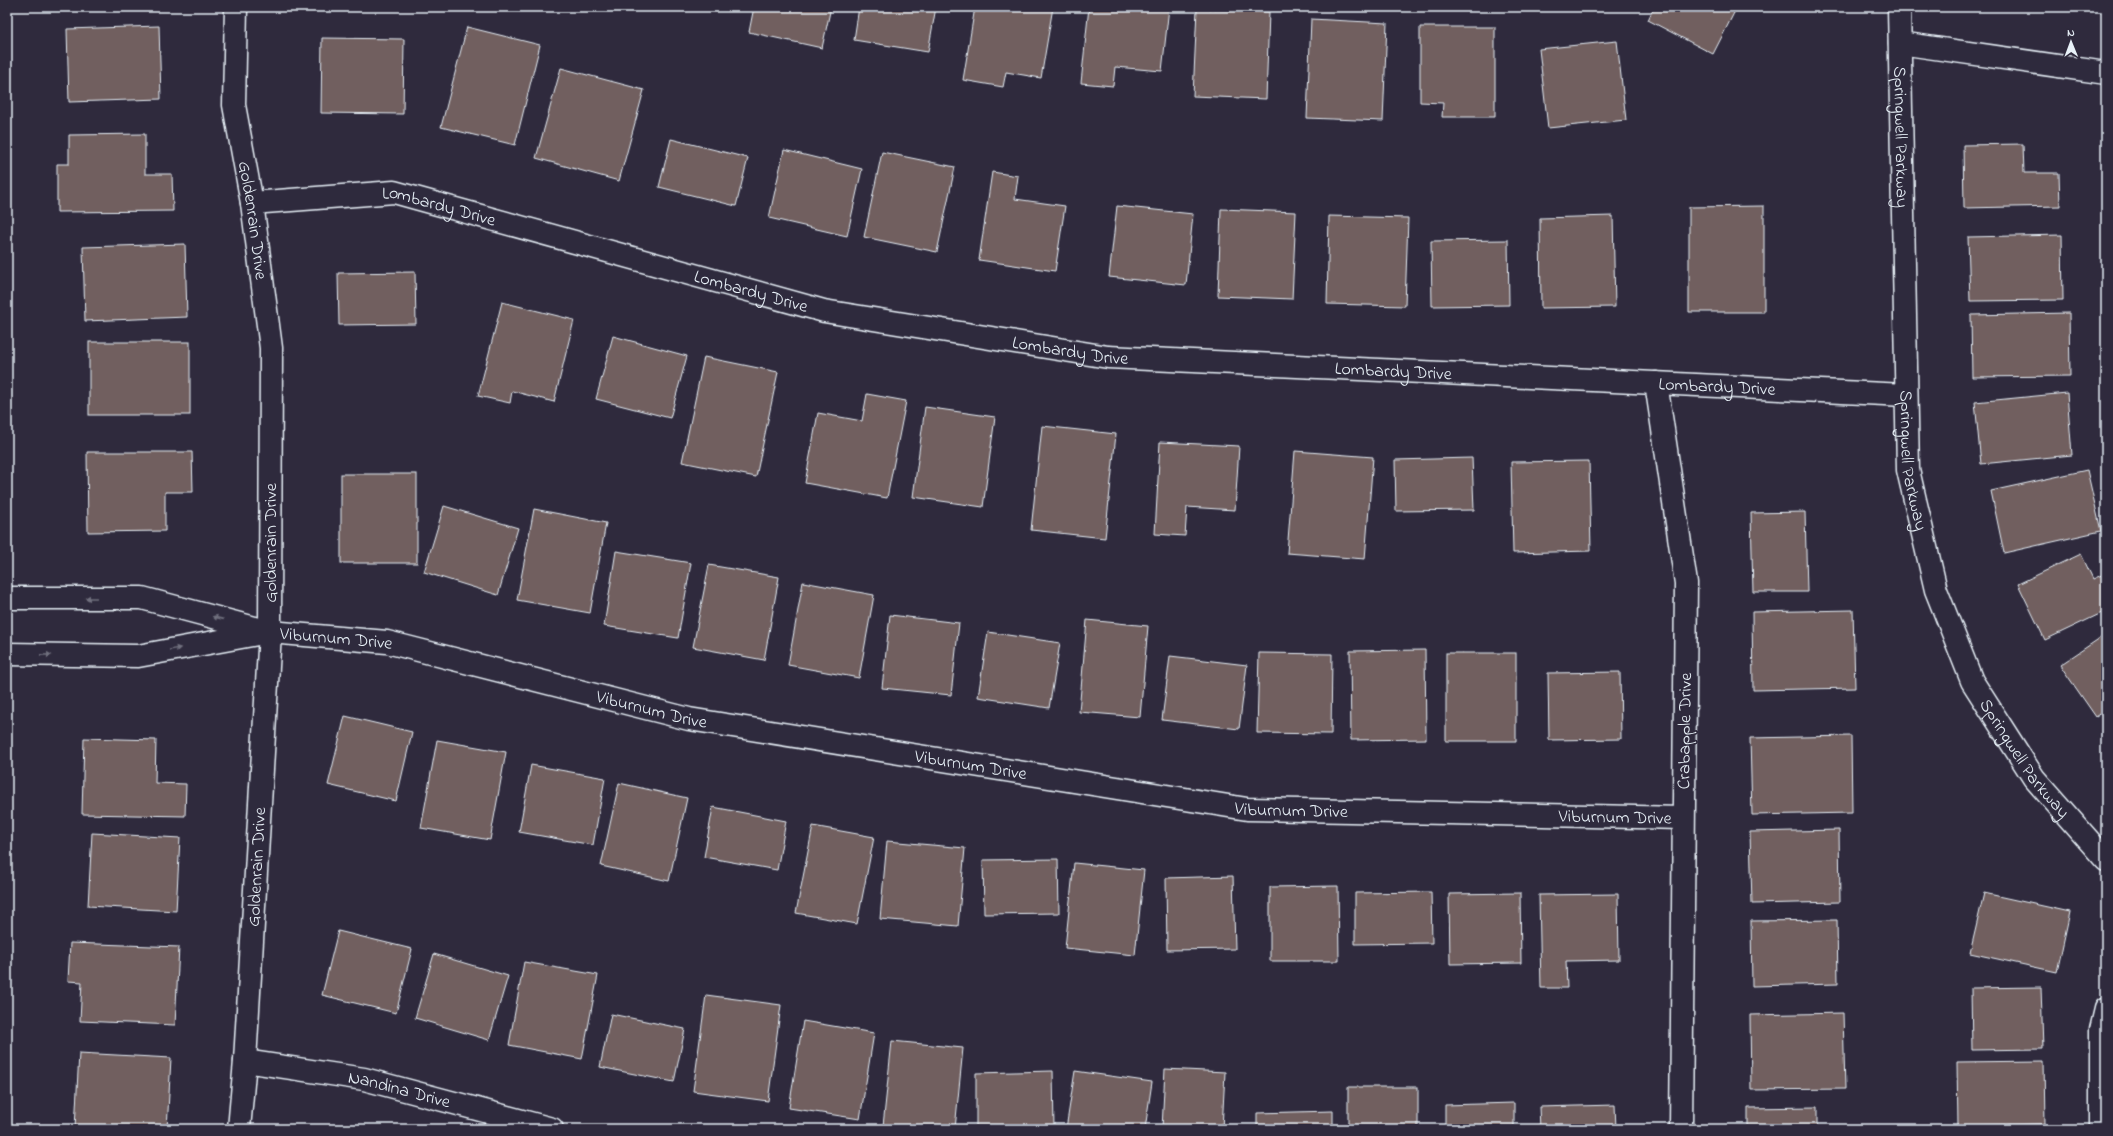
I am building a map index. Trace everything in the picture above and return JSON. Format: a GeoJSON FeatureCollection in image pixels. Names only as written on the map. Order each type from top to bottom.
{"type":"FeatureCollection","features":[{"type":"Feature","properties":{"kind":"street","name":"Goldenrain Drive"},"geometry":{"type":"LineString","coordinates":[[236,7],[234,105],[252,203],[271,348],[270,632],[245,1061],[239,1129]]}},
{"type":"Feature","properties":{"kind":"street","name":"Springwell Parkway"},"geometry":{"type":"LineString","coordinates":[[1899,7],[1908,470],[1936,590],[1972,681],[2034,778],[2106,860]]}},
{"type":"Feature","properties":{"kind":"street"},"geometry":{"type":"LineString","coordinates":[[1900,43],[2106,73]]}},
{"type":"Feature","properties":{"kind":"street","name":"Lombardy Drive"},"geometry":{"type":"LineString","coordinates":[[252,203],[394,192],[824,310],[1108,357],[1906,395]]}},
{"type":"Feature","properties":{"kind":"street","name":"Crabapple Drive"},"geometry":{"type":"LineString","coordinates":[[1656,384],[1686,583],[1682,818],[1681,1129]]}},
{"type":"Feature","properties":{"kind":"street","name":"Viburnum Drive"},"geometry":{"type":"LineString","coordinates":[[7,598],[142,598],[270,632],[387,642],[689,719],[1247,809],[1682,818]]}},
{"type":"Feature","properties":{"kind":"street","name":"Viburnum Drive"},"geometry":{"type":"LineString","coordinates":[[7,654],[138,656],[270,632]]}},
{"type":"Feature","properties":{"kind":"street"},"geometry":{"type":"LineString","coordinates":[[2101,1129],[2101,1030],[2106,1009]]}},
{"type":"Feature","properties":{"kind":"street","name":"Nandina Drive"},"geometry":{"type":"LineString","coordinates":[[245,1061],[364,1079],[552,1129]]}},
{"type":"Feature","properties":{"kind":"building"},"geometry":{"type":"Polygon","coordinates":[[[754,7],[831,7],[822,48],[749,32],[754,7]]]}},
{"type":"Feature","properties":{"kind":"building"},"geometry":{"type":"Polygon","coordinates":[[[859,7],[936,7],[928,52],[854,40],[859,7]]]}},
{"type":"Feature","properties":{"kind":"building"},"geometry":{"type":"Polygon","coordinates":[[[975,7],[1053,7],[1041,78],[1006,72],[1003,87],[963,80],[975,7]]]}},
{"type":"Feature","properties":{"kind":"building"},"geometry":{"type":"Polygon","coordinates":[[[1089,7],[1169,7],[1162,71],[1115,67],[1113,86],[1081,83],[1089,7]]]}},
{"type":"Feature","properties":{"kind":"building"},"geometry":{"type":"Polygon","coordinates":[[[1654,7],[1737,7],[1713,54],[1648,20],[1654,7]]]}},
{"type":"Feature","properties":{"kind":"building"},"geometry":{"type":"Polygon","coordinates":[[[1197,9],[1269,12],[1266,99],[1193,96],[1197,9]]]}},
{"type":"Feature","properties":{"kind":"building"},"geometry":{"type":"Polygon","coordinates":[[[1311,19],[1387,23],[1383,121],[1307,118],[1311,19]]]}},
{"type":"Feature","properties":{"kind":"building"},"geometry":{"type":"Polygon","coordinates":[[[159,26],[161,99],[69,102],[67,29],[159,26]]]}},
{"type":"Feature","properties":{"kind":"building"},"geometry":{"type":"Polygon","coordinates":[[[467,27],[540,45],[515,145],[441,127],[467,27]]]}},
{"type":"Feature","properties":{"kind":"building"},"geometry":{"type":"Polygon","coordinates":[[[1420,27],[1495,27],[1495,117],[1442,117],[1443,103],[1420,102],[1420,27]]]}},
{"type":"Feature","properties":{"kind":"building"},"geometry":{"type":"Polygon","coordinates":[[[322,38],[404,39],[403,114],[321,113],[322,38]]]}},
{"type":"Feature","properties":{"kind":"building"},"geometry":{"type":"Polygon","coordinates":[[[1617,41],[1626,120],[1548,128],[1539,49],[1617,41]]]}},
{"type":"Feature","properties":{"kind":"building"},"geometry":{"type":"Polygon","coordinates":[[[561,68],[644,90],[619,181],[536,158],[561,68]]]}},
{"type":"Feature","properties":{"kind":"building"},"geometry":{"type":"Polygon","coordinates":[[[145,134],[145,174],[172,174],[173,211],[57,212],[57,164],[69,164],[69,135],[145,134]]]}},
{"type":"Feature","properties":{"kind":"building"},"geometry":{"type":"Polygon","coordinates":[[[671,139],[748,158],[736,206],[659,187],[671,139]]]}},
{"type":"Feature","properties":{"kind":"building"},"geometry":{"type":"Polygon","coordinates":[[[2023,144],[2024,173],[2059,173],[2060,206],[1964,208],[1963,145],[2023,144]]]}},
{"type":"Feature","properties":{"kind":"building"},"geometry":{"type":"Polygon","coordinates":[[[784,150],[862,169],[847,236],[769,218],[784,150]]]}},
{"type":"Feature","properties":{"kind":"building"},"geometry":{"type":"Polygon","coordinates":[[[882,152],[955,167],[937,252],[864,237],[882,152]]]}},
{"type":"Feature","properties":{"kind":"building"},"geometry":{"type":"Polygon","coordinates":[[[992,172],[1018,176],[1015,199],[1065,206],[1055,271],[979,260],[992,172]]]}},
{"type":"Feature","properties":{"kind":"building"},"geometry":{"type":"Polygon","coordinates":[[[1117,206],[1193,214],[1186,285],[1109,277],[1117,206]]]}},
{"type":"Feature","properties":{"kind":"building"},"geometry":{"type":"Polygon","coordinates":[[[1764,206],[1764,312],[1689,312],[1689,207],[1764,206]]]}},
{"type":"Feature","properties":{"kind":"building"},"geometry":{"type":"Polygon","coordinates":[[[1221,209],[1296,212],[1292,299],[1218,296],[1221,209]]]}},
{"type":"Feature","properties":{"kind":"building"},"geometry":{"type":"Polygon","coordinates":[[[1329,216],[1408,218],[1405,306],[1327,304],[1329,216]]]}},
{"type":"Feature","properties":{"kind":"building"},"geometry":{"type":"Polygon","coordinates":[[[1613,216],[1615,307],[1541,308],[1540,218],[1613,216]]]}},
{"type":"Feature","properties":{"kind":"building"},"geometry":{"type":"Polygon","coordinates":[[[2062,235],[2063,300],[1970,301],[1968,237],[2062,235]]]}},
{"type":"Feature","properties":{"kind":"building"},"geometry":{"type":"Polygon","coordinates":[[[1508,240],[1509,305],[1432,306],[1431,241],[1508,240]]]}},
{"type":"Feature","properties":{"kind":"building"},"geometry":{"type":"Polygon","coordinates":[[[185,244],[187,317],[85,321],[83,247],[185,244]]]}},
{"type":"Feature","properties":{"kind":"building"},"geometry":{"type":"Polygon","coordinates":[[[415,272],[416,324],[339,325],[338,273],[415,272]]]}},
{"type":"Feature","properties":{"kind":"building"},"geometry":{"type":"Polygon","coordinates":[[[502,302],[574,320],[554,402],[512,391],[510,403],[478,396],[502,302]]]}},
{"type":"Feature","properties":{"kind":"building"},"geometry":{"type":"Polygon","coordinates":[[[2069,313],[2070,376],[1972,377],[1971,315],[2069,313]]]}},
{"type":"Feature","properties":{"kind":"building"},"geometry":{"type":"Polygon","coordinates":[[[613,336],[687,356],[670,418],[596,399],[613,336]]]}},
{"type":"Feature","properties":{"kind":"building"},"geometry":{"type":"Polygon","coordinates":[[[89,342],[190,342],[190,415],[89,415],[89,342]]]}},
{"type":"Feature","properties":{"kind":"building"},"geometry":{"type":"Polygon","coordinates":[[[704,357],[778,372],[756,477],[682,462],[704,357]]]}},
{"type":"Feature","properties":{"kind":"building"},"geometry":{"type":"Polygon","coordinates":[[[2067,393],[2072,455],[1981,464],[1975,402],[2067,393]]]}},
{"type":"Feature","properties":{"kind":"building"},"geometry":{"type":"Polygon","coordinates":[[[867,394],[906,401],[887,498],[805,483],[818,413],[862,421],[867,394]]]}},
{"type":"Feature","properties":{"kind":"building"},"geometry":{"type":"Polygon","coordinates":[[[925,407],[995,417],[983,507],[913,497],[925,407]]]}},
{"type":"Feature","properties":{"kind":"building"},"geometry":{"type":"Polygon","coordinates":[[[1042,426],[1116,434],[1105,538],[1031,530],[1042,426]]]}},
{"type":"Feature","properties":{"kind":"building"},"geometry":{"type":"Polygon","coordinates":[[[1160,442],[1239,446],[1235,510],[1187,507],[1185,536],[1155,534],[1160,442]]]}},
{"type":"Feature","properties":{"kind":"building"},"geometry":{"type":"Polygon","coordinates":[[[1295,451],[1373,457],[1365,559],[1287,553],[1295,451]]]}},
{"type":"Feature","properties":{"kind":"building"},"geometry":{"type":"Polygon","coordinates":[[[87,452],[192,452],[193,492],[165,492],[165,531],[88,532],[87,452]]]}},
{"type":"Feature","properties":{"kind":"building"},"geometry":{"type":"Polygon","coordinates":[[[1472,458],[1474,510],[1396,511],[1395,460],[1472,458]]]}},
{"type":"Feature","properties":{"kind":"building"},"geometry":{"type":"Polygon","coordinates":[[[1589,461],[1591,551],[1513,553],[1511,462],[1589,461]]]}},
{"type":"Feature","properties":{"kind":"building"},"geometry":{"type":"Polygon","coordinates":[[[2087,470],[2101,531],[2004,553],[1991,491],[2087,470]]]}},
{"type":"Feature","properties":{"kind":"building"},"geometry":{"type":"Polygon","coordinates":[[[341,474],[417,474],[417,563],[341,563],[341,474]]]}},
{"type":"Feature","properties":{"kind":"building"},"geometry":{"type":"Polygon","coordinates":[[[444,506],[518,528],[498,595],[424,572],[444,506]]]}},
{"type":"Feature","properties":{"kind":"building"},"geometry":{"type":"Polygon","coordinates":[[[534,509],[606,523],[590,613],[517,600],[534,509]]]}},
{"type":"Feature","properties":{"kind":"building"},"geometry":{"type":"Polygon","coordinates":[[[1805,512],[1807,592],[1753,592],[1751,513],[1805,512]]]}},
{"type":"Feature","properties":{"kind":"building"},"geometry":{"type":"Polygon","coordinates":[[[616,551],[691,563],[678,638],[604,626],[616,551]]]}},
{"type":"Feature","properties":{"kind":"building"},"geometry":{"type":"Polygon","coordinates":[[[2081,554],[2093,579],[2106,573],[2106,611],[2045,640],[2018,584],[2081,554]]]}},
{"type":"Feature","properties":{"kind":"building"},"geometry":{"type":"Polygon","coordinates":[[[709,565],[779,577],[764,660],[693,647],[709,565]]]}},
{"type":"Feature","properties":{"kind":"building"},"geometry":{"type":"Polygon","coordinates":[[[803,582],[874,595],[859,678],[788,665],[803,582]]]}},
{"type":"Feature","properties":{"kind":"building"},"geometry":{"type":"Polygon","coordinates":[[[1853,610],[1855,688],[1753,690],[1752,612],[1853,610]]]}},
{"type":"Feature","properties":{"kind":"building"},"geometry":{"type":"Polygon","coordinates":[[[890,615],[959,623],[951,695],[882,688],[890,615]]]}},
{"type":"Feature","properties":{"kind":"building"},"geometry":{"type":"Polygon","coordinates":[[[1087,620],[1148,626],[1140,717],[1079,712],[1087,620]]]}},
{"type":"Feature","properties":{"kind":"building"},"geometry":{"type":"Polygon","coordinates":[[[988,632],[1060,643],[1049,708],[978,697],[988,632]]]}},
{"type":"Feature","properties":{"kind":"building"},"geometry":{"type":"Polygon","coordinates":[[[2106,634],[2106,710],[2096,717],[2060,665],[2106,634]]]}},
{"type":"Feature","properties":{"kind":"building"},"geometry":{"type":"Polygon","coordinates":[[[1425,650],[1426,739],[1351,740],[1350,651],[1425,650]]]}},
{"type":"Feature","properties":{"kind":"building"},"geometry":{"type":"Polygon","coordinates":[[[1259,653],[1332,654],[1331,734],[1257,733],[1259,653]]]}},
{"type":"Feature","properties":{"kind":"building"},"geometry":{"type":"Polygon","coordinates":[[[1446,653],[1516,653],[1516,741],[1446,741],[1446,653]]]}},
{"type":"Feature","properties":{"kind":"building"},"geometry":{"type":"Polygon","coordinates":[[[1170,656],[1247,665],[1239,729],[1162,720],[1170,656]]]}},
{"type":"Feature","properties":{"kind":"building"},"geometry":{"type":"Polygon","coordinates":[[[1620,672],[1621,739],[1549,740],[1548,673],[1620,672]]]}},
{"type":"Feature","properties":{"kind":"building"},"geometry":{"type":"Polygon","coordinates":[[[345,716],[412,732],[396,801],[328,785],[345,716]]]}},
{"type":"Feature","properties":{"kind":"building"},"geometry":{"type":"Polygon","coordinates":[[[1851,736],[1852,813],[1752,815],[1750,738],[1851,736]]]}},
{"type":"Feature","properties":{"kind":"building"},"geometry":{"type":"Polygon","coordinates":[[[84,738],[156,740],[155,783],[186,784],[185,816],[82,814],[84,738]]]}},
{"type":"Feature","properties":{"kind":"building"},"geometry":{"type":"Polygon","coordinates":[[[437,740],[506,752],[490,840],[421,828],[437,740]]]}},
{"type":"Feature","properties":{"kind":"building"},"geometry":{"type":"Polygon","coordinates":[[[531,765],[605,778],[593,845],[519,832],[531,765]]]}},
{"type":"Feature","properties":{"kind":"building"},"geometry":{"type":"Polygon","coordinates":[[[619,783],[687,798],[669,881],[601,866],[619,783]]]}},
{"type":"Feature","properties":{"kind":"building"},"geometry":{"type":"Polygon","coordinates":[[[713,807],[786,821],[777,870],[704,857],[713,807]]]}},
{"type":"Feature","properties":{"kind":"building"},"geometry":{"type":"Polygon","coordinates":[[[813,826],[874,837],[857,924],[796,913],[813,826]]]}},
{"type":"Feature","properties":{"kind":"building"},"geometry":{"type":"Polygon","coordinates":[[[1839,830],[1840,902],[1752,904],[1750,832],[1839,830]]]}},
{"type":"Feature","properties":{"kind":"building"},"geometry":{"type":"Polygon","coordinates":[[[92,833],[180,838],[176,911],[88,906],[92,833]]]}},
{"type":"Feature","properties":{"kind":"building"},"geometry":{"type":"Polygon","coordinates":[[[887,841],[965,848],[958,926],[880,919],[887,841]]]}},
{"type":"Feature","properties":{"kind":"building"},"geometry":{"type":"Polygon","coordinates":[[[1058,859],[1059,913],[984,914],[983,860],[1058,859]]]}},
{"type":"Feature","properties":{"kind":"building"},"geometry":{"type":"Polygon","coordinates":[[[1074,863],[1144,870],[1135,955],[1065,948],[1074,863]]]}},
{"type":"Feature","properties":{"kind":"building"},"geometry":{"type":"Polygon","coordinates":[[[1233,876],[1235,949],[1167,950],[1166,878],[1233,876]]]}},
{"type":"Feature","properties":{"kind":"building"},"geometry":{"type":"Polygon","coordinates":[[[1338,886],[1339,961],[1270,961],[1270,887],[1338,886]]]}},
{"type":"Feature","properties":{"kind":"building"},"geometry":{"type":"Polygon","coordinates":[[[1431,892],[1432,943],[1355,944],[1355,893],[1431,892]]]}},
{"type":"Feature","properties":{"kind":"building"},"geometry":{"type":"Polygon","coordinates":[[[1520,893],[1521,963],[1450,964],[1449,894],[1520,893]]]}},
{"type":"Feature","properties":{"kind":"building"},"geometry":{"type":"Polygon","coordinates":[[[1984,893],[2070,912],[2057,972],[1970,953],[1984,893]]]}},
{"type":"Feature","properties":{"kind":"building"},"geometry":{"type":"Polygon","coordinates":[[[1618,894],[1619,960],[1566,961],[1567,988],[1541,988],[1539,895],[1618,894]]]}},
{"type":"Feature","properties":{"kind":"building"},"geometry":{"type":"Polygon","coordinates":[[[1837,920],[1838,984],[1752,986],[1751,921],[1837,920]]]}},
{"type":"Feature","properties":{"kind":"building"},"geometry":{"type":"Polygon","coordinates":[[[338,931],[412,949],[396,1013],[322,995],[338,931]]]}},
{"type":"Feature","properties":{"kind":"building"},"geometry":{"type":"Polygon","coordinates":[[[70,943],[179,947],[175,1025],[80,1021],[82,982],[68,981],[70,943]]]}},
{"type":"Feature","properties":{"kind":"building"},"geometry":{"type":"Polygon","coordinates":[[[434,954],[508,976],[489,1040],[415,1018],[434,954]]]}},
{"type":"Feature","properties":{"kind":"building"},"geometry":{"type":"Polygon","coordinates":[[[524,962],[598,975],[582,1059],[509,1045],[524,962]]]}},
{"type":"Feature","properties":{"kind":"building"},"geometry":{"type":"Polygon","coordinates":[[[2041,987],[2043,1049],[1972,1050],[1971,988],[2041,987]]]}},
{"type":"Feature","properties":{"kind":"building"},"geometry":{"type":"Polygon","coordinates":[[[706,995],[781,1005],[768,1101],[693,1091],[706,995]]]}},
{"type":"Feature","properties":{"kind":"building"},"geometry":{"type":"Polygon","coordinates":[[[1843,1013],[1845,1089],[1751,1090],[1750,1015],[1843,1013]]]}},
{"type":"Feature","properties":{"kind":"building"},"geometry":{"type":"Polygon","coordinates":[[[611,1014],[685,1029],[674,1082],[600,1067],[611,1014]]]}},
{"type":"Feature","properties":{"kind":"building"},"geometry":{"type":"Polygon","coordinates":[[[803,1021],[874,1033],[860,1119],[789,1108],[803,1021]]]}},
{"type":"Feature","properties":{"kind":"building"},"geometry":{"type":"Polygon","coordinates":[[[892,1041],[963,1048],[955,1129],[909,1129],[883,1126],[892,1041]]]}},
{"type":"Feature","properties":{"kind":"building"},"geometry":{"type":"Polygon","coordinates":[[[79,1053],[171,1058],[167,1129],[75,1128],[79,1053]]]}},
{"type":"Feature","properties":{"kind":"building"},"geometry":{"type":"Polygon","coordinates":[[[2044,1061],[2045,1124],[1958,1126],[1957,1062],[2044,1061]]]}},
{"type":"Feature","properties":{"kind":"building"},"geometry":{"type":"Polygon","coordinates":[[[1165,1069],[1225,1072],[1222,1129],[1162,1129],[1165,1069]]]}},
{"type":"Feature","properties":{"kind":"building"},"geometry":{"type":"Polygon","coordinates":[[[1053,1071],[1054,1129],[976,1129],[976,1073],[1053,1071]]]}},
{"type":"Feature","properties":{"kind":"building"},"geometry":{"type":"Polygon","coordinates":[[[1075,1071],[1152,1082],[1145,1129],[1066,1129],[1075,1071]]]}},
{"type":"Feature","properties":{"kind":"building"},"geometry":{"type":"Polygon","coordinates":[[[1348,1087],[1418,1087],[1418,1129],[1348,1129],[1348,1087]]]}},
{"type":"Feature","properties":{"kind":"building"},"geometry":{"type":"Polygon","coordinates":[[[1514,1103],[1514,1129],[1445,1129],[1445,1105],[1514,1103]]]}},
{"type":"Feature","properties":{"kind":"building"},"geometry":{"type":"Polygon","coordinates":[[[1615,1105],[1616,1129],[1540,1129],[1539,1107],[1615,1105]]]}},
{"type":"Feature","properties":{"kind":"building"},"geometry":{"type":"Polygon","coordinates":[[[1817,1107],[1817,1129],[1748,1129],[1748,1108],[1817,1107]]]}},
{"type":"Feature","properties":{"kind":"building"},"geometry":{"type":"Polygon","coordinates":[[[1333,1111],[1333,1129],[1257,1129],[1257,1113],[1333,1111]]]}}]}
